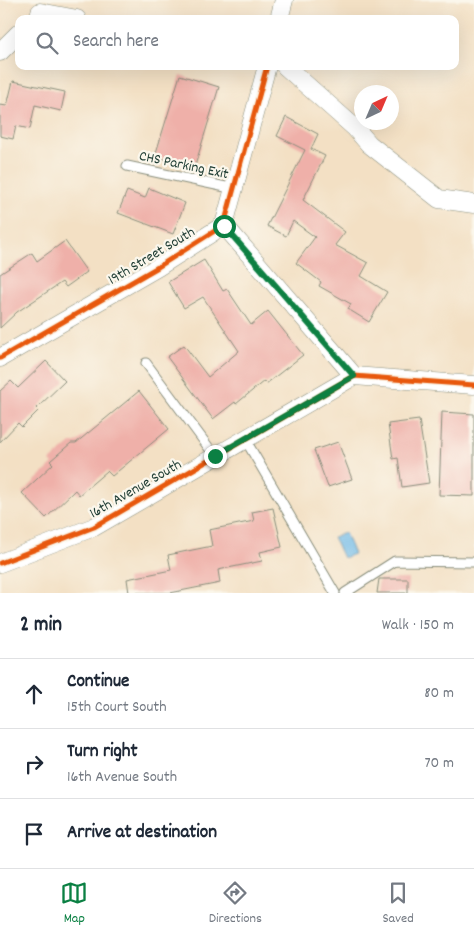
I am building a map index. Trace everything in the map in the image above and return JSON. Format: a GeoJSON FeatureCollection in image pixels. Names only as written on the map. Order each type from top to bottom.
{"type":"FeatureCollection","features":[{"type":"Feature","properties":{"kind":"street"},"geometry":{"type":"LineString","coordinates":[[280,15],[284,0]]}},
{"type":"Feature","properties":{"kind":"street"},"geometry":{"type":"LineString","coordinates":[[41,10],[61,15]]}},
{"type":"Feature","properties":{"kind":"street"},"geometry":{"type":"LineString","coordinates":[[0,52],[15,37]]}},
{"type":"Feature","properties":{"kind":"street"},"geometry":{"type":"LineString","coordinates":[[266,70],[224,226],[354,376],[474,385]]}},
{"type":"Feature","properties":{"kind":"street"},"geometry":{"type":"LineString","coordinates":[[290,70],[355,128],[370,144],[439,199],[474,204]]}},
{"type":"Feature","properties":{"kind":"street","name":"19th Street South"},"geometry":{"type":"LineString","coordinates":[[0,358],[158,267],[224,226]]}},
{"type":"Feature","properties":{"kind":"street","name":"16th Avenue South"},"geometry":{"type":"LineString","coordinates":[[0,563],[94,527],[354,376]]}},
{"type":"Feature","properties":{"kind":"lane","name":"CHS Parking Exit"},"geometry":{"type":"LineString","coordinates":[[127,166],[235,189]]}},
{"type":"Feature","properties":{"kind":"lane"},"geometry":{"type":"LineString","coordinates":[[146,363],[215,456]]}},
{"type":"Feature","properties":{"kind":"lane"},"geometry":{"type":"LineString","coordinates":[[245,439],[335,593]]}},
{"type":"Feature","properties":{"kind":"lane"},"geometry":{"type":"LineString","coordinates":[[345,593],[395,561],[474,562]]}},
{"type":"Feature","properties":{"kind":"water"},"geometry":{"type":"Polygon","coordinates":[[[345,533],[354,554],[343,558],[333,537],[345,533]]]}},
{"type":"Feature","properties":{"kind":"building"},"geometry":{"type":"Polygon","coordinates":[[[180,75],[219,87],[194,169],[155,156],[180,75]]]}},
{"type":"Feature","properties":{"kind":"building"},"geometry":{"type":"Polygon","coordinates":[[[13,81],[65,92],[61,111],[35,105],[30,129],[16,126],[13,139],[0,136],[0,105],[7,106],[13,81]]]}},
{"type":"Feature","properties":{"kind":"building"},"geometry":{"type":"Polygon","coordinates":[[[286,117],[318,134],[311,149],[325,156],[303,200],[345,232],[335,245],[368,263],[361,276],[387,292],[369,322],[348,309],[351,304],[319,286],[321,282],[296,263],[315,237],[293,221],[286,236],[267,226],[305,150],[277,136],[286,117]]]}},
{"type":"Feature","properties":{"kind":"building"},"geometry":{"type":"Polygon","coordinates":[[[149,188],[185,203],[173,234],[118,213],[127,191],[145,198],[149,188]]]}},
{"type":"Feature","properties":{"kind":"building"},"geometry":{"type":"Polygon","coordinates":[[[65,241],[87,272],[66,287],[62,282],[17,312],[0,328],[0,274],[32,253],[37,261],[65,241]]]}},
{"type":"Feature","properties":{"kind":"building"},"geometry":{"type":"Polygon","coordinates":[[[204,260],[223,291],[227,289],[251,325],[268,311],[303,355],[266,384],[264,381],[236,404],[235,402],[213,419],[167,357],[184,345],[208,377],[239,351],[203,297],[184,308],[168,282],[204,260]]]}},
{"type":"Feature","properties":{"kind":"building"},"geometry":{"type":"Polygon","coordinates":[[[46,361],[65,381],[37,408],[39,410],[22,427],[18,423],[0,442],[0,391],[11,381],[18,388],[46,361]]]}},
{"type":"Feature","properties":{"kind":"building"},"geometry":{"type":"Polygon","coordinates":[[[139,391],[169,429],[112,476],[107,471],[79,495],[75,490],[46,518],[22,493],[53,464],[50,461],[71,443],[76,443],[139,391]]]}},
{"type":"Feature","properties":{"kind":"building"},"geometry":{"type":"Polygon","coordinates":[[[442,412],[474,414],[474,496],[439,495],[442,412]]]}},
{"type":"Feature","properties":{"kind":"building"},"geometry":{"type":"Polygon","coordinates":[[[419,420],[429,483],[402,487],[398,458],[393,459],[388,424],[419,420]]]}},
{"type":"Feature","properties":{"kind":"building"},"geometry":{"type":"Polygon","coordinates":[[[338,442],[352,479],[328,487],[314,450],[338,442]]]}},
{"type":"Feature","properties":{"kind":"building"},"geometry":{"type":"Polygon","coordinates":[[[273,508],[282,547],[260,552],[262,561],[218,570],[220,583],[170,593],[129,593],[127,579],[171,570],[168,555],[212,546],[209,530],[254,521],[252,512],[273,508]]]}},
{"type":"Feature","properties":{"kind":"building"},"geometry":{"type":"Polygon","coordinates":[[[379,579],[408,579],[408,593],[377,593],[379,579]]]}},
{"type":"Feature","properties":{"kind":"cycle path"},"geometry":{"type":"LineString","coordinates":[[0,358],[158,267],[224,225],[266,70]]}},
{"type":"Feature","properties":{"kind":"cycle path"},"geometry":{"type":"LineString","coordinates":[[0,563],[94,527],[354,376],[474,385]]}},
{"type":"Feature","properties":{"kind":"route"},"geometry":{"type":"LineString","coordinates":[[215,456],[354,376],[224,226]]}}]}
